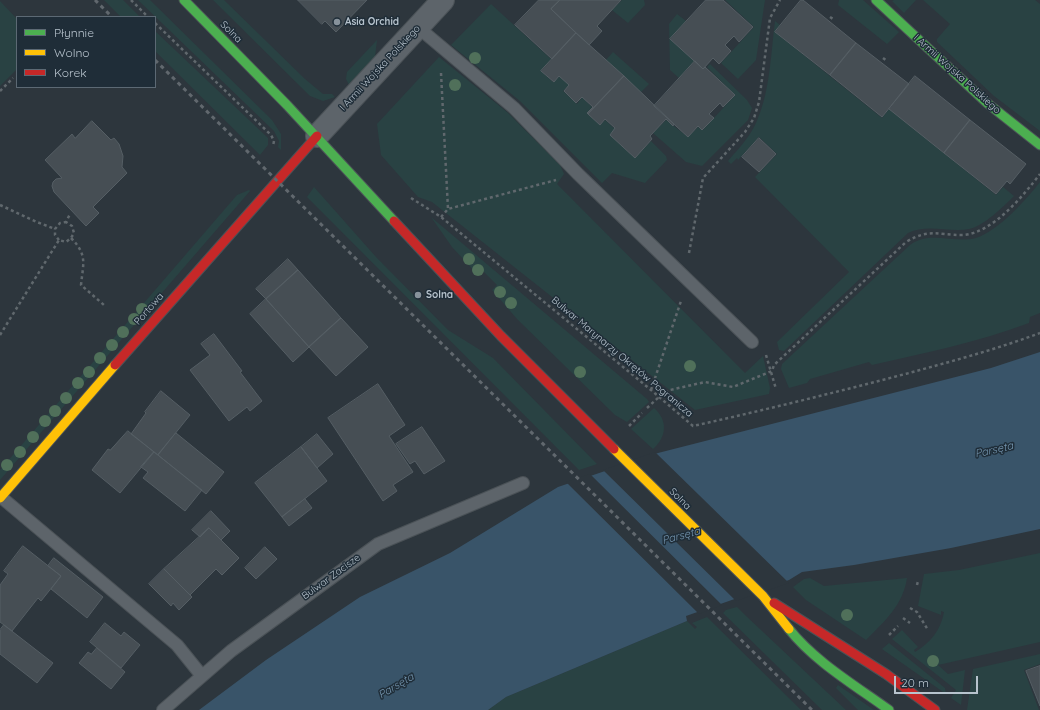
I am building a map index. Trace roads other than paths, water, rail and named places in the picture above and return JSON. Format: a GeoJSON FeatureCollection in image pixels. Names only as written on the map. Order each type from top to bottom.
{"type":"FeatureCollection","features":[{"type":"Feature","properties":{"kind":"street","name":"Solna"},"geometry":{"type":"LineString","coordinates":[[184,0],[317,136],[501,336],[763,596],[798,641],[820,660],[889,710]]}},
{"type":"Feature","properties":{"kind":"street","name":"I Armii Wojska Polskiego"},"geometry":{"type":"LineString","coordinates":[[317,136],[443,0]]}},
{"type":"Feature","properties":{"kind":"street","name":"I Armii Wojska Polskiego"},"geometry":{"type":"LineString","coordinates":[[876,0],[987,103],[1040,145]]}},
{"type":"Feature","properties":{"kind":"street","name":"Portowa"},"geometry":{"type":"LineString","coordinates":[[1,498],[192,277],[317,136]]}},
{"type":"Feature","properties":{"kind":"street","name":"Solna"},"geometry":{"type":"LineString","coordinates":[[763,596],[808,623],[886,674],[935,710]]}},
{"type":"Feature","properties":{"kind":"lane"},"geometry":{"type":"LineString","coordinates":[[426,34],[514,108],[578,174],[752,342]]}},
{"type":"Feature","properties":{"kind":"lane","name":"Bulwar Zacisze"},"geometry":{"type":"LineString","coordinates":[[163,710],[231,651],[378,544],[523,483]]}},
{"type":"Feature","properties":{"kind":"lane"},"geometry":{"type":"LineString","coordinates":[[1,498],[177,645],[202,676]]}},
{"type":"Feature","properties":{"kind":"water","name":"Parsęta"},"geometry":{"type":"Polygon","coordinates":[[[1040,352],[1040,529],[951,548],[854,565],[802,572],[789,580],[686,616],[687,621],[506,697],[488,710],[199,710],[266,660],[360,597],[450,553],[558,487],[658,453],[991,368],[1040,352]]]}},
{"type":"Feature","properties":{"kind":"railway"},"geometry":{"type":"LineString","coordinates":[[95,0],[111,16]]}},
{"type":"Feature","properties":{"kind":"railway"},"geometry":{"type":"LineString","coordinates":[[156,61],[812,710]]}},
{"type":"Feature","properties":{"kind":"place","name":"Asia Orchid"},"geometry":{"type":"Point","coordinates":[337,22]}},
{"type":"Feature","properties":{"kind":"place","name":"Solna"},"geometry":{"type":"Point","coordinates":[418,295]}}]}
